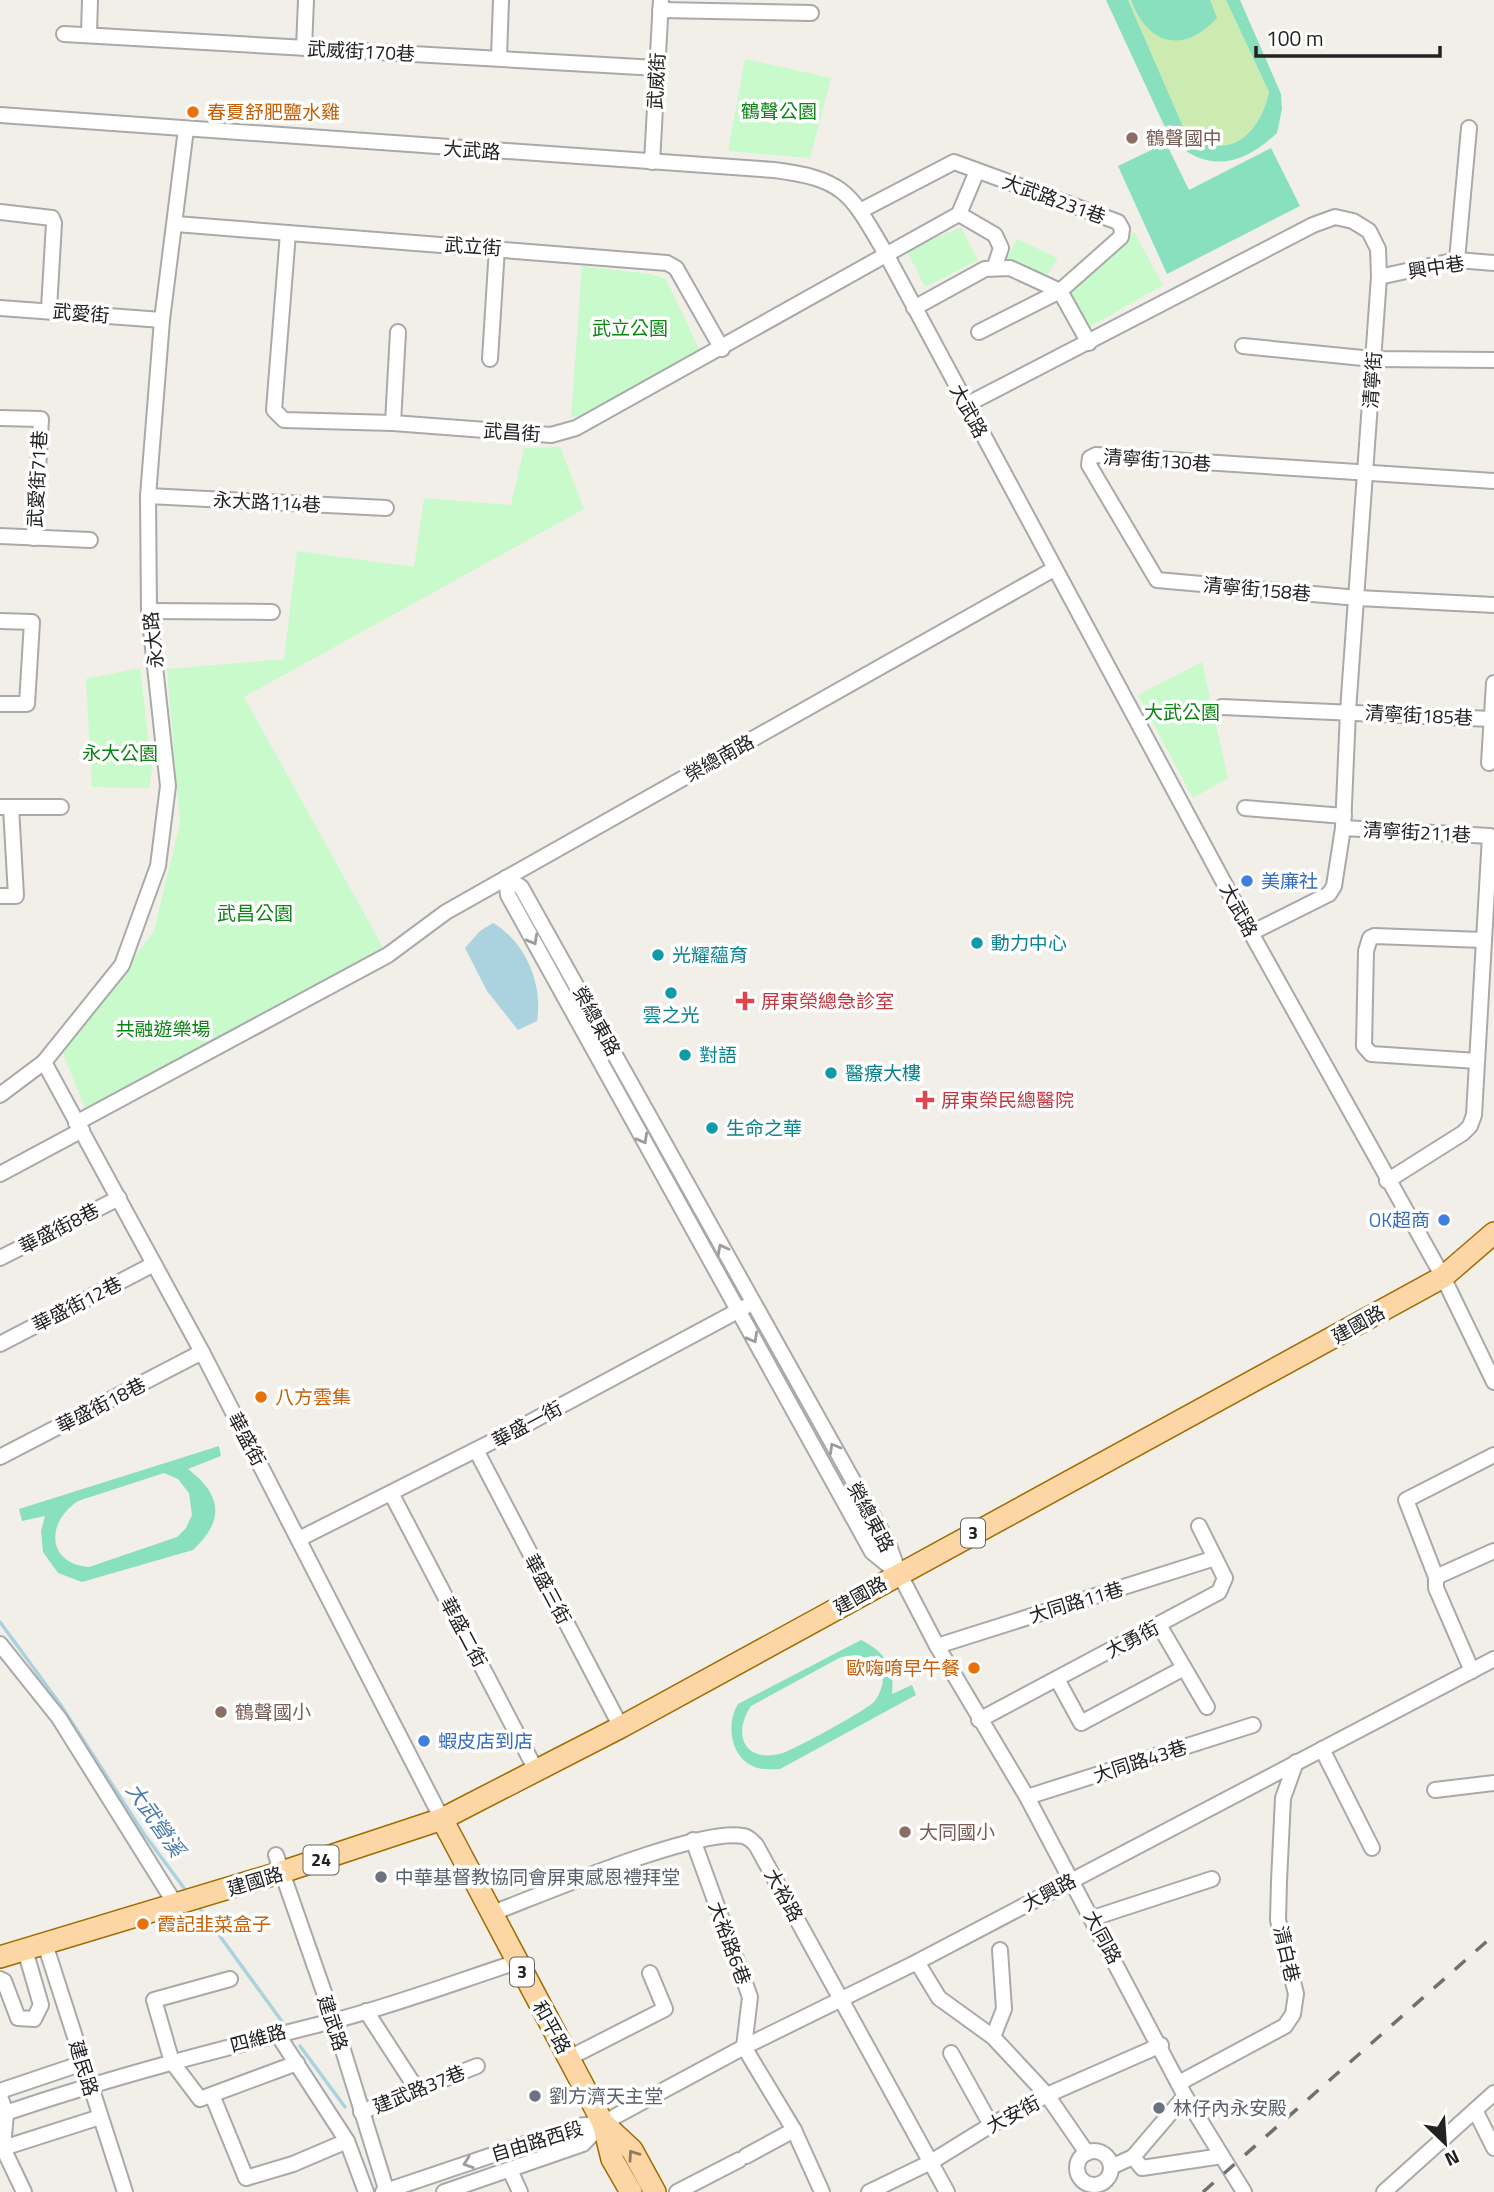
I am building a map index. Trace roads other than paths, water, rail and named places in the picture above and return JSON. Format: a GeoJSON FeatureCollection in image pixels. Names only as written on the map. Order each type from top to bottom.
{"type":"FeatureCollection","features":[{"type":"Feature","properties":{"kind":"main road","name":"建國路"},"geometry":{"type":"LineString","coordinates":[[0,1957],[187,1901],[279,1864],[442,1819],[621,1727],[1443,1277],[1494,1233]]}},
{"type":"Feature","properties":{"kind":"main road","name":"和平路"},"geometry":{"type":"LineString","coordinates":[[442,1819],[603,2123],[612,2159],[631,2192]]}},
{"type":"Feature","properties":{"kind":"main road","name":"和平路"},"geometry":{"type":"LineString","coordinates":[[603,2123],[632,2150],[655,2192]]}},
{"type":"Feature","properties":{"kind":"street"},"geometry":{"type":"LineString","coordinates":[[89,33],[90,0]]}},
{"type":"Feature","properties":{"kind":"street"},"geometry":{"type":"LineString","coordinates":[[303,48],[306,0]]}},
{"type":"Feature","properties":{"kind":"street"},"geometry":{"type":"LineString","coordinates":[[499,57],[502,0]]}},
{"type":"Feature","properties":{"kind":"street"},"geometry":{"type":"LineString","coordinates":[[661,5],[811,13]]}},
{"type":"Feature","properties":{"kind":"street","name":"武威街"},"geometry":{"type":"LineString","coordinates":[[652,162],[661,5]]}},
{"type":"Feature","properties":{"kind":"street","name":"武威街170巷"},"geometry":{"type":"LineString","coordinates":[[64,34],[89,33],[657,68]]}},
{"type":"Feature","properties":{"kind":"street","name":"大武路"},"geometry":{"type":"LineString","coordinates":[[0,115],[812,175],[841,189],[860,211],[887,254],[1251,933],[1387,1181],[1443,1277],[1494,1382]]}},
{"type":"Feature","properties":{"kind":"street"},"geometry":{"type":"LineString","coordinates":[[1457,260],[1469,128]]}},
{"type":"Feature","properties":{"kind":"street","name":"永大路"},"geometry":{"type":"LineString","coordinates":[[0,1095],[44,1062],[122,965],[158,866],[168,786],[149,611],[148,496],[162,320],[186,129]]}},
{"type":"Feature","properties":{"kind":"street","name":"大武路231巷"},"geometry":{"type":"LineString","coordinates":[[860,211],[954,162],[1118,222],[1122,229],[1121,237],[1060,291]]}},
{"type":"Feature","properties":{"kind":"street","name":"大武路231巷"},"geometry":{"type":"LineString","coordinates":[[959,214],[977,171]]}},
{"type":"Feature","properties":{"kind":"street"},"geometry":{"type":"LineString","coordinates":[[0,212],[52,218],[54,223],[50,309]]}},
{"type":"Feature","properties":{"kind":"street"},"geometry":{"type":"LineString","coordinates":[[887,254],[959,214],[995,235],[1001,248],[995,266]]}},
{"type":"Feature","properties":{"kind":"street","name":"清寧街"},"geometry":{"type":"LineString","coordinates":[[966,405],[1312,225],[1335,217],[1353,221],[1369,231],[1378,249],[1379,277],[1348,711],[1343,822],[1334,886],[1329,894],[1251,933]]}},
{"type":"Feature","properties":{"kind":"street","name":"武立街"},"geometry":{"type":"LineString","coordinates":[[176,224],[667,263],[676,268],[722,349]]}},
{"type":"Feature","properties":{"kind":"street","name":"武昌街"},"geometry":{"type":"LineString","coordinates":[[288,233],[274,410],[277,416],[284,420],[393,423],[563,434],[722,349],[887,254]]}},
{"type":"Feature","properties":{"kind":"street"},"geometry":{"type":"LineString","coordinates":[[490,359],[497,248]]}},
{"type":"Feature","properties":{"kind":"street","name":"興中巷"},"geometry":{"type":"LineString","coordinates":[[1379,277],[1457,260],[1494,263]]}},
{"type":"Feature","properties":{"kind":"street"},"geometry":{"type":"LineString","coordinates":[[914,308],[995,266],[1010,268],[1060,291],[1089,343]]}},
{"type":"Feature","properties":{"kind":"street"},"geometry":{"type":"LineString","coordinates":[[979,332],[1060,291]]}},
{"type":"Feature","properties":{"kind":"street","name":"武愛街"},"geometry":{"type":"LineString","coordinates":[[0,307],[162,320]]}},
{"type":"Feature","properties":{"kind":"street"},"geometry":{"type":"LineString","coordinates":[[393,423],[398,332]]}},
{"type":"Feature","properties":{"kind":"street"},"geometry":{"type":"LineString","coordinates":[[1243,346],[1373,359],[1494,360]]}},
{"type":"Feature","properties":{"kind":"street","name":"武愛街71巷"},"geometry":{"type":"LineString","coordinates":[[0,418],[41,419],[34,538]]}},
{"type":"Feature","properties":{"kind":"street","name":"清寧街130巷"},"geometry":{"type":"LineString","coordinates":[[1157,580],[1091,472],[1090,458],[1096,455],[1365,475]]}},
{"type":"Feature","properties":{"kind":"street"},"geometry":{"type":"LineString","coordinates":[[1365,475],[1494,481]]}},
{"type":"Feature","properties":{"kind":"street","name":"永大路114巷"},"geometry":{"type":"LineString","coordinates":[[148,496],[386,509]]}},
{"type":"Feature","properties":{"kind":"street"},"geometry":{"type":"LineString","coordinates":[[0,537],[90,540]]}},
{"type":"Feature","properties":{"kind":"street","name":"榮總南路"},"geometry":{"type":"LineString","coordinates":[[0,1174],[388,955],[446,912],[1054,569]]}},
{"type":"Feature","properties":{"kind":"street","name":"清寧街158巷"},"geometry":{"type":"LineString","coordinates":[[1157,580],[1358,598],[1494,605]]}},
{"type":"Feature","properties":{"kind":"street"},"geometry":{"type":"LineString","coordinates":[[149,611],[272,612]]}},
{"type":"Feature","properties":{"kind":"street"},"geometry":{"type":"LineString","coordinates":[[0,621],[32,622],[27,704],[0,704]]}},
{"type":"Feature","properties":{"kind":"street"},"geometry":{"type":"LineString","coordinates":[[1489,763],[1494,683]]}},
{"type":"Feature","properties":{"kind":"street","name":"清寧街185巷"},"geometry":{"type":"LineString","coordinates":[[1222,707],[1491,719]]}},
{"type":"Feature","properties":{"kind":"street"},"geometry":{"type":"LineString","coordinates":[[0,897],[16,896],[6,807],[61,807]]}},
{"type":"Feature","properties":{"kind":"street","name":"清寧街211巷"},"geometry":{"type":"LineString","coordinates":[[1245,808],[1343,822],[1490,836],[1483,940]]}},
{"type":"Feature","properties":{"kind":"street","name":"榮總東路"},"geometry":{"type":"LineString","coordinates":[[506,878],[521,887],[571,974],[888,1544],[899,1573]]}},
{"type":"Feature","properties":{"kind":"street","name":"榮總東路"},"geometry":{"type":"LineString","coordinates":[[506,878],[508,895],[872,1552],[899,1573]]}},
{"type":"Feature","properties":{"kind":"street"},"geometry":{"type":"LineString","coordinates":[[1387,1181],[1470,1126],[1477,1061],[1483,940],[1370,938],[1366,951],[1364,1046],[1371,1054],[1477,1061]]}},
{"type":"Feature","properties":{"kind":"street"},"geometry":{"type":"LineString","coordinates":[[557,983],[571,974]]}},
{"type":"Feature","properties":{"kind":"street","name":"華盛街"},"geometry":{"type":"LineString","coordinates":[[44,1062],[202,1352],[442,1819]]}},
{"type":"Feature","properties":{"kind":"street","name":"華盛街8巷"},"geometry":{"type":"LineString","coordinates":[[0,1258],[119,1198]]}},
{"type":"Feature","properties":{"kind":"street"},"geometry":{"type":"LineString","coordinates":[[695,1233],[709,1225]]}},
{"type":"Feature","properties":{"kind":"street","name":"華盛街12巷"},"geometry":{"type":"LineString","coordinates":[[0,1344],[154,1264]]}},
{"type":"Feature","properties":{"kind":"street","name":"華盛一街"},"geometry":{"type":"LineString","coordinates":[[299,1539],[476,1450],[752,1303]]}},
{"type":"Feature","properties":{"kind":"street","name":"華盛街18巷"},"geometry":{"type":"LineString","coordinates":[[0,1457],[202,1352]]}},
{"type":"Feature","properties":{"kind":"street"},"geometry":{"type":"LineString","coordinates":[[795,1414],[810,1406]]}},
{"type":"Feature","properties":{"kind":"street","name":"華盛三街"},"geometry":{"type":"LineString","coordinates":[[476,1450],[621,1727]]}},
{"type":"Feature","properties":{"kind":"street"},"geometry":{"type":"LineString","coordinates":[[1472,1671],[1436,1588],[1436,1577],[1406,1500],[1494,1455]]}},
{"type":"Feature","properties":{"kind":"street","name":"華盛二街"},"geometry":{"type":"LineString","coordinates":[[391,1493],[537,1772]]}},
{"type":"Feature","properties":{"kind":"street","name":"大勇街"},"geometry":{"type":"LineString","coordinates":[[979,1720],[1219,1592],[1225,1578],[1199,1526]]}},
{"type":"Feature","properties":{"kind":"street"},"geometry":{"type":"LineString","coordinates":[[1436,1577],[1494,1552]]}},
{"type":"Feature","properties":{"kind":"street","name":"大同路11巷"},"geometry":{"type":"LineString","coordinates":[[937,1646],[1215,1558]]}},
{"type":"Feature","properties":{"kind":"street","name":"大同路"},"geometry":{"type":"LineString","coordinates":[[899,1573],[979,1720],[1027,1797],[1073,1879],[1182,2090],[1244,2192]]}},
{"type":"Feature","properties":{"kind":"street"},"geometry":{"type":"LineString","coordinates":[[1159,1625],[1208,1707]]}},
{"type":"Feature","properties":{"kind":"street"},"geometry":{"type":"LineString","coordinates":[[0,1644],[59,1718],[187,1901]]}},
{"type":"Feature","properties":{"kind":"street","name":"大興路"},"geometry":{"type":"LineString","coordinates":[[603,2123],[744,2047],[917,1962],[1494,1659]]}},
{"type":"Feature","properties":{"kind":"street"},"geometry":{"type":"LineString","coordinates":[[1057,1679],[1081,1723],[1184,1668]]}},
{"type":"Feature","properties":{"kind":"street","name":"大同路43巷"},"geometry":{"type":"LineString","coordinates":[[1027,1797],[1254,1725]]}},
{"type":"Feature","properties":{"kind":"street"},"geometry":{"type":"LineString","coordinates":[[1322,1749],[1372,1848]]}},
{"type":"Feature","properties":{"kind":"street","name":"清白巷"},"geometry":{"type":"LineString","coordinates":[[1182,2090],[1284,2026],[1293,2014],[1296,1994],[1278,1920],[1283,1798],[1296,1762]]}},
{"type":"Feature","properties":{"kind":"street"},"geometry":{"type":"LineString","coordinates":[[1435,1790],[1494,1783]]}},
{"type":"Feature","properties":{"kind":"street","name":"大裕路"},"geometry":{"type":"LineString","coordinates":[[490,1914],[694,1840],[741,1835],[756,1845],[947,2192]]}},
{"type":"Feature","properties":{"kind":"street","name":"大裕路6巷"},"geometry":{"type":"LineString","coordinates":[[694,1840],[750,1997],[744,2047]]}},
{"type":"Feature","properties":{"kind":"street","name":"建武路"},"geometry":{"type":"LineString","coordinates":[[279,1864],[334,2021],[386,2192]]}},
{"type":"Feature","properties":{"kind":"street"},"geometry":{"type":"LineString","coordinates":[[1093,1918],[1212,1879]]}},
{"type":"Feature","properties":{"kind":"street"},"geometry":{"type":"LineString","coordinates":[[0,1979],[18,2018],[34,2018],[41,2006],[35,1947]]}},
{"type":"Feature","properties":{"kind":"street","name":"建民路"},"geometry":{"type":"LineString","coordinates":[[35,1947],[83,2063],[125,2192]]}},
{"type":"Feature","properties":{"kind":"street"},"geometry":{"type":"LineString","coordinates":[[993,2037],[1003,2009],[1000,1950]]}},
{"type":"Feature","properties":{"kind":"street","name":"四維路"},"geometry":{"type":"LineString","coordinates":[[3,2114],[89,2085],[284,2031],[334,2021],[517,1962]]}},
{"type":"Feature","properties":{"kind":"street"},"geometry":{"type":"LineString","coordinates":[[917,1962],[939,1998],[993,2037],[1047,2095],[1087,2153]]}},
{"type":"Feature","properties":{"kind":"street"},"geometry":{"type":"LineString","coordinates":[[569,2058],[665,2010],[650,1973]]}},
{"type":"Feature","properties":{"kind":"street"},"geometry":{"type":"LineString","coordinates":[[230,1979],[154,2000],[172,2062],[200,2099],[297,2063]]}},
{"type":"Feature","properties":{"kind":"street"},"geometry":{"type":"LineString","coordinates":[[366,2011],[418,2091]]}},
{"type":"Feature","properties":{"kind":"street"},"geometry":{"type":"LineString","coordinates":[[284,2031],[297,2063],[347,2141],[366,2192]]}},
{"type":"Feature","properties":{"kind":"street","name":"大安街"},"geometry":{"type":"LineString","coordinates":[[877,2190],[1047,2095],[1161,2045]]}},
{"type":"Feature","properties":{"kind":"street"},"geometry":{"type":"LineString","coordinates":[[744,2047],[794,2130],[822,2192]]}},
{"type":"Feature","properties":{"kind":"street"},"geometry":{"type":"LineString","coordinates":[[951,2053],[991,2125]]}},
{"type":"Feature","properties":{"kind":"street"},"geometry":{"type":"LineString","coordinates":[[24,2192],[1,2149],[3,2114],[0,2094],[83,2063]]}},
{"type":"Feature","properties":{"kind":"street","name":"建武路37巷"},"geometry":{"type":"LineString","coordinates":[[361,2112],[477,2066]]}},
{"type":"Feature","properties":{"kind":"street"},"geometry":{"type":"LineString","coordinates":[[1087,2153],[1077,2166],[1081,2187],[1104,2182],[1111,2167],[1133,2157],[1182,2090]]}},
{"type":"Feature","properties":{"kind":"street"},"geometry":{"type":"LineString","coordinates":[[1384,2192],[1494,2093]]}},
{"type":"Feature","properties":{"kind":"street"},"geometry":{"type":"LineString","coordinates":[[212,2095],[246,2178],[293,2164],[347,2141]]}},
{"type":"Feature","properties":{"kind":"street"},"geometry":{"type":"LineString","coordinates":[[1475,2110],[1494,2148]]}},
{"type":"Feature","properties":{"kind":"street"},"geometry":{"type":"LineString","coordinates":[[1,2149],[100,2117]]}},
{"type":"Feature","properties":{"kind":"street","name":"自由路西段"},"geometry":{"type":"LineString","coordinates":[[444,2192],[583,2144],[603,2123]]}},
{"type":"Feature","properties":{"kind":"street","name":"自由路西段"},"geometry":{"type":"LineString","coordinates":[[386,2192],[578,2126],[603,2123]]}},
{"type":"Feature","properties":{"kind":"street"},"geometry":{"type":"LineString","coordinates":[[677,2192],[794,2130]]}},
{"type":"Feature","properties":{"kind":"street"},"geometry":{"type":"LineString","coordinates":[[1087,2153],[1103,2153],[1111,2167]]}},
{"type":"Feature","properties":{"kind":"street"},"geometry":{"type":"LineString","coordinates":[[1133,2157],[1142,2168],[1222,2156]]}},
{"type":"Feature","properties":{"kind":"street"},"geometry":{"type":"LineString","coordinates":[[510,2170],[520,2192]]}},
{"type":"Feature","properties":{"kind":"water"},"geometry":{"type":"Polygon","coordinates":[[[493,923],[515,941],[530,966],[534,979],[537,1021],[518,1030],[487,991],[465,948],[480,931],[493,923]]]}},
{"type":"Feature","properties":{"kind":"waterway","name":"大武營溪"},"geometry":{"type":"LineString","coordinates":[[0,1622],[60,1704],[144,1834],[187,1892]]}},
{"type":"Feature","properties":{"kind":"waterway","name":"大武營溪"},"geometry":{"type":"LineString","coordinates":[[198,1906],[286,2027]]}},
{"type":"Feature","properties":{"kind":"waterway","name":"大武營溪"},"geometry":{"type":"LineString","coordinates":[[300,2046],[345,2107]]}},
{"type":"Feature","properties":{"kind":"railway"},"geometry":{"type":"LineString","coordinates":[[1203,2192],[1494,1935]]}},
{"type":"Feature","properties":{"kind":"place","name":"春夏舒肥鹽水雞"},"geometry":{"type":"Point","coordinates":[193,112]}},
{"type":"Feature","properties":{"kind":"place","name":"鶴聲國中"},"geometry":{"type":"Point","coordinates":[1132,138]}},
{"type":"Feature","properties":{"kind":"place","name":"美廉社"},"geometry":{"type":"Point","coordinates":[1247,881]}},
{"type":"Feature","properties":{"kind":"place","name":"動力中心"},"geometry":{"type":"Point","coordinates":[977,943]}},
{"type":"Feature","properties":{"kind":"place","name":"光耀蘊育"},"geometry":{"type":"Point","coordinates":[658,955]}},
{"type":"Feature","properties":{"kind":"place","name":"雲之光"},"geometry":{"type":"Point","coordinates":[671,993]}},
{"type":"Feature","properties":{"kind":"place","name":"屏東榮總急診室"},"geometry":{"type":"Point","coordinates":[745,1001]}},
{"type":"Feature","properties":{"kind":"place","name":"對語"},"geometry":{"type":"Point","coordinates":[685,1055]}},
{"type":"Feature","properties":{"kind":"place","name":"醫療大樓"},"geometry":{"type":"Point","coordinates":[831,1073]}},
{"type":"Feature","properties":{"kind":"place","name":"屏東榮民總醫院"},"geometry":{"type":"Point","coordinates":[925,1100]}},
{"type":"Feature","properties":{"kind":"place","name":"生命之華"},"geometry":{"type":"Point","coordinates":[712,1128]}},
{"type":"Feature","properties":{"kind":"place","name":"OK超商"},"geometry":{"type":"Point","coordinates":[1444,1220]}},
{"type":"Feature","properties":{"kind":"place","name":"八方雲集"},"geometry":{"type":"Point","coordinates":[261,1397]}},
{"type":"Feature","properties":{"kind":"place","name":"歐嗨唷早午餐"},"geometry":{"type":"Point","coordinates":[974,1668]}},
{"type":"Feature","properties":{"kind":"place","name":"鶴聲國小"},"geometry":{"type":"Point","coordinates":[221,1712]}},
{"type":"Feature","properties":{"kind":"place","name":"蝦皮店到店"},"geometry":{"type":"Point","coordinates":[424,1741]}},
{"type":"Feature","properties":{"kind":"place","name":"大同國小"},"geometry":{"type":"Point","coordinates":[905,1832]}},
{"type":"Feature","properties":{"kind":"place","name":"中華基督教協同會屏東感恩禮拜堂"},"geometry":{"type":"Point","coordinates":[381,1877]}},
{"type":"Feature","properties":{"kind":"place","name":"霞記韭菜盒子"},"geometry":{"type":"Point","coordinates":[143,1924]}},
{"type":"Feature","properties":{"kind":"place","name":"劉方濟天主堂"},"geometry":{"type":"Point","coordinates":[535,2096]}},
{"type":"Feature","properties":{"kind":"place","name":"林仔內永安殿"},"geometry":{"type":"Point","coordinates":[1159,2108]}},
{"type":"Feature","properties":{"kind":"park label","name":"鶴聲公園"},"geometry":{"type":"Point","coordinates":[779,111]}},
{"type":"Feature","properties":{"kind":"park label","name":"武立公園"},"geometry":{"type":"Point","coordinates":[630,328]}},
{"type":"Feature","properties":{"kind":"park label","name":"大武公園"},"geometry":{"type":"Point","coordinates":[1182,712]}},
{"type":"Feature","properties":{"kind":"park label","name":"永大公園"},"geometry":{"type":"Point","coordinates":[120,753]}},
{"type":"Feature","properties":{"kind":"park label","name":"武昌公園"},"geometry":{"type":"Point","coordinates":[255,913]}},
{"type":"Feature","properties":{"kind":"park label","name":"共融遊樂場"},"geometry":{"type":"Point","coordinates":[163,1029]}}]}
